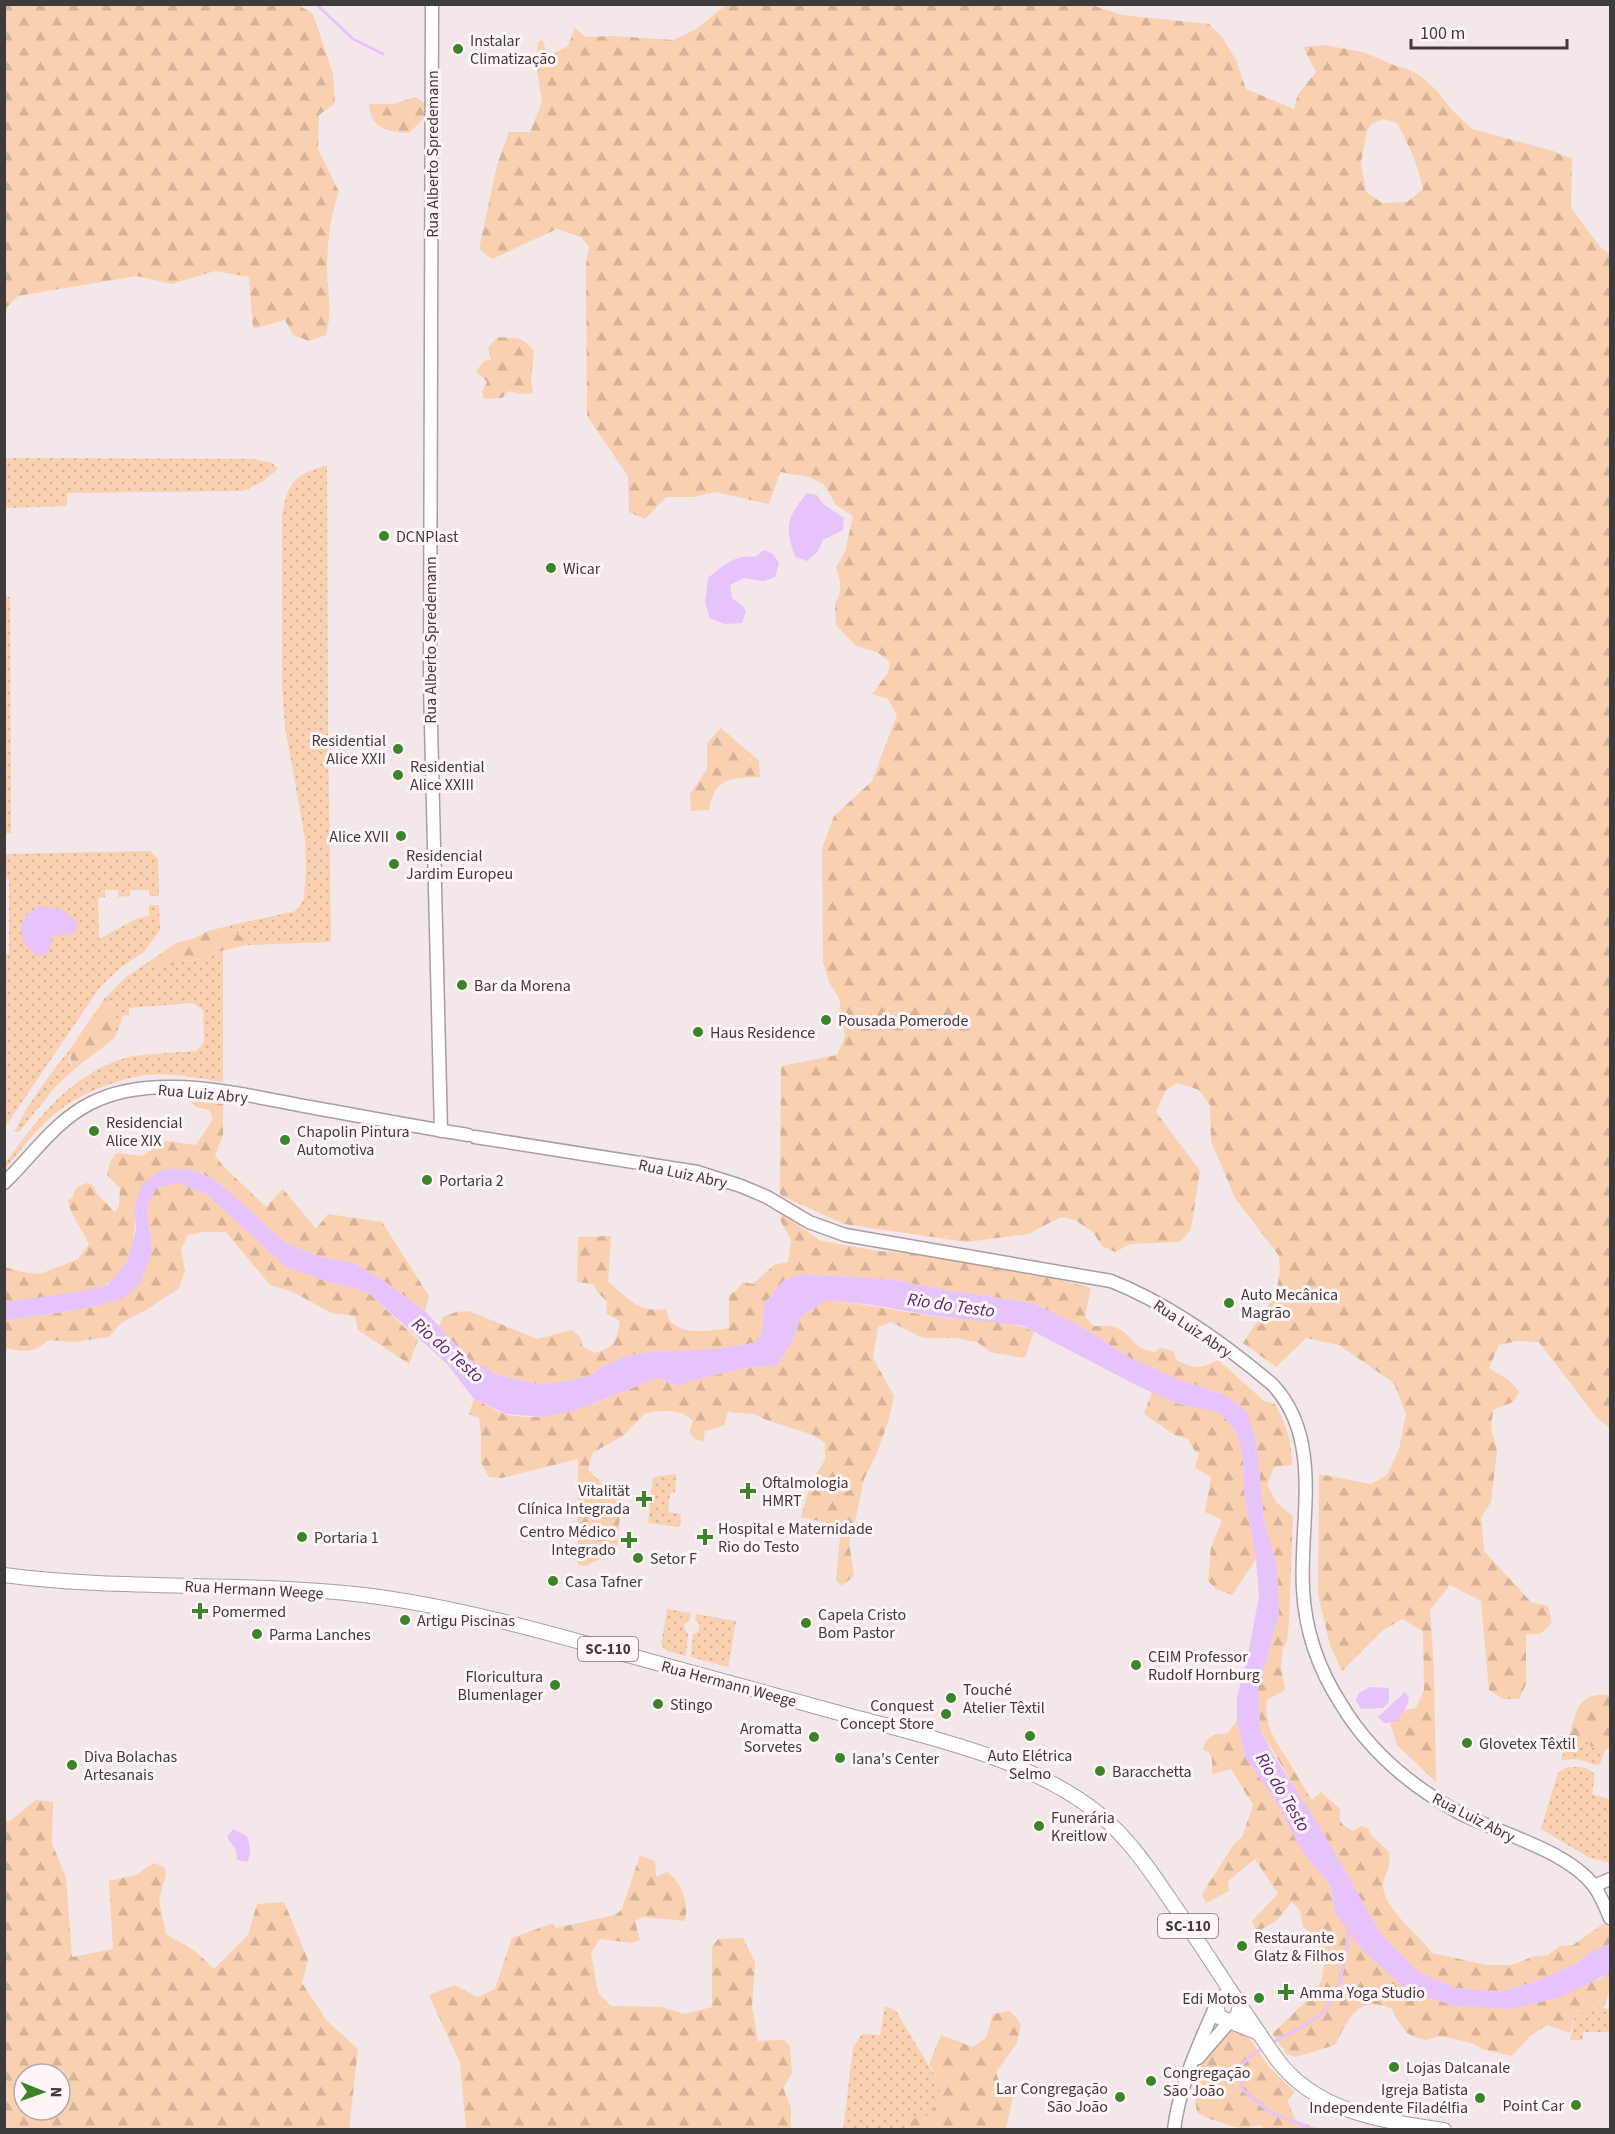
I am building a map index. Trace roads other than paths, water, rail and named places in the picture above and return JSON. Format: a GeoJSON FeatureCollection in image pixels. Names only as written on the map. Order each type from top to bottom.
{"type":"FeatureCollection","features":[{"type":"Feature","properties":{"kind":"main road","name":"Rua Hermann Weege"},"geometry":{"type":"LineString","coordinates":[[4,1575],[65,1581],[313,1590],[445,1607],[533,1628],[989,1757],[1027,1771],[1077,1797],[1120,1833],[1145,1863],[1264,2041]]}},
{"type":"Feature","properties":{"kind":"main road"},"geometry":{"type":"LineString","coordinates":[[1218,1971],[1216,2003],[1219,2017],[1264,2041]]}},
{"type":"Feature","properties":{"kind":"main road"},"geometry":{"type":"LineString","coordinates":[[1216,2003],[1228,1995],[1239,2002],[1239,2014],[1230,2021]]}},
{"type":"Feature","properties":{"kind":"main road","name":"SC-110"},"geometry":{"type":"LineString","coordinates":[[1264,2041],[1288,2073],[1328,2102],[1358,2114],[1443,2130]]}},
{"type":"Feature","properties":{"kind":"street","name":"Rua Alberto Spredemann"},"geometry":{"type":"LineString","coordinates":[[432,4],[430,674],[441,1131]]}},
{"type":"Feature","properties":{"kind":"street","name":"Rua Luiz Abry"},"geometry":{"type":"LineString","coordinates":[[4,1183],[50,1133],[70,1115],[110,1094],[149,1088],[199,1089],[697,1172],[741,1186],[766,1197],[809,1222],[836,1233],[1095,1278],[1130,1289],[1166,1308],[1260,1374],[1284,1397],[1294,1413],[1299,1428],[1304,1463],[1303,1589],[1306,1615],[1320,1664],[1339,1702],[1362,1736],[1390,1766],[1433,1797],[1466,1816],[1550,1854],[1581,1873],[1593,1886],[1611,1918]]}},
{"type":"Feature","properties":{"kind":"street"},"geometry":{"type":"LineString","coordinates":[[1593,1886],[1611,1879]]}},
{"type":"Feature","properties":{"kind":"street"},"geometry":{"type":"LineString","coordinates":[[1174,2130],[1175,2115],[1188,2071],[1216,2003]]}},
{"type":"Feature","properties":{"kind":"street"},"geometry":{"type":"LineString","coordinates":[[1188,2071],[1230,2021]]}},
{"type":"Feature","properties":{"kind":"water"},"geometry":{"type":"Polygon","coordinates":[[[807,493],[817,495],[823,504],[844,518],[843,530],[823,540],[818,551],[807,561],[795,557],[789,523],[795,509],[807,493]]]}},
{"type":"Feature","properties":{"kind":"water"},"geometry":{"type":"Polygon","coordinates":[[[764,550],[773,554],[779,563],[775,577],[764,581],[743,578],[730,585],[732,598],[743,606],[746,612],[742,623],[725,624],[710,618],[705,603],[708,578],[735,559],[755,557],[764,550]]]}},
{"type":"Feature","properties":{"kind":"water"},"geometry":{"type":"Polygon","coordinates":[[[41,906],[63,910],[77,922],[77,930],[73,934],[52,936],[49,952],[40,956],[26,946],[21,928],[27,915],[41,906]]]}},
{"type":"Feature","properties":{"kind":"water","name":"Rio do Testo"},"geometry":{"type":"Polygon","coordinates":[[[163,1169],[191,1169],[215,1180],[284,1242],[321,1257],[354,1263],[384,1281],[425,1311],[470,1360],[499,1375],[536,1384],[569,1381],[590,1375],[623,1357],[647,1352],[715,1349],[754,1343],[762,1334],[764,1304],[783,1281],[802,1274],[889,1279],[1033,1303],[1081,1326],[1130,1358],[1181,1380],[1225,1395],[1247,1412],[1256,1441],[1264,1519],[1277,1567],[1279,1615],[1258,1689],[1260,1729],[1274,1756],[1320,1827],[1381,1934],[1419,1972],[1456,1988],[1501,1992],[1537,1981],[1575,1964],[1592,1951],[1610,1944],[1610,1973],[1561,1997],[1511,2009],[1455,2006],[1408,1991],[1364,1952],[1335,1913],[1330,1885],[1302,1851],[1275,1800],[1245,1757],[1237,1720],[1237,1698],[1259,1596],[1256,1559],[1244,1493],[1243,1457],[1237,1434],[1221,1413],[1175,1403],[1021,1325],[940,1317],[873,1305],[827,1300],[801,1316],[793,1341],[777,1365],[727,1372],[678,1386],[658,1378],[573,1411],[544,1417],[506,1414],[474,1399],[447,1364],[369,1293],[286,1267],[206,1194],[179,1183],[156,1188],[147,1207],[152,1251],[140,1284],[124,1298],[98,1306],[5,1320],[5,1302],[77,1292],[108,1285],[127,1261],[136,1230],[134,1208],[142,1184],[163,1169]]]}},
{"type":"Feature","properties":{"kind":"water"},"geometry":{"type":"Polygon","coordinates":[[[1370,1687],[1389,1688],[1389,1702],[1383,1708],[1361,1709],[1356,1700],[1359,1693],[1370,1687]]]}},
{"type":"Feature","properties":{"kind":"water"},"geometry":{"type":"Polygon","coordinates":[[[1405,1692],[1409,1698],[1404,1713],[1390,1723],[1384,1723],[1378,1717],[1405,1692]]]}},
{"type":"Feature","properties":{"kind":"water"},"geometry":{"type":"Polygon","coordinates":[[[233,1829],[247,1836],[250,1856],[247,1862],[237,1860],[236,1850],[227,1837],[233,1829]]]}},
{"type":"Feature","properties":{"kind":"waterway"},"geometry":{"type":"LineString","coordinates":[[316,4],[353,39],[383,54]]}},
{"type":"Feature","properties":{"kind":"waterway"},"geometry":{"type":"LineString","coordinates":[[1272,2043],[1315,2019],[1333,1998],[1342,1974],[1348,1928]]}},
{"type":"Feature","properties":{"kind":"waterway"},"geometry":{"type":"LineString","coordinates":[[1263,2048],[1250,2056],[1243,2064],[1241,2069],[1243,2090],[1270,2112],[1314,2130]]}},
{"type":"Feature","properties":{"kind":"place","name":"Instalar Climatização"},"geometry":{"type":"Point","coordinates":[458,49]}},
{"type":"Feature","properties":{"kind":"place","name":"DCNPlast"},"geometry":{"type":"Point","coordinates":[384,536]}},
{"type":"Feature","properties":{"kind":"place","name":"Wicar"},"geometry":{"type":"Point","coordinates":[551,568]}},
{"type":"Feature","properties":{"kind":"place","name":"Residential Alice XXII"},"geometry":{"type":"Point","coordinates":[398,749]}},
{"type":"Feature","properties":{"kind":"place","name":"Residential Alice XXIII"},"geometry":{"type":"Point","coordinates":[398,775]}},
{"type":"Feature","properties":{"kind":"place","name":"Alice XVII"},"geometry":{"type":"Point","coordinates":[401,836]}},
{"type":"Feature","properties":{"kind":"place","name":"Residencial Jardim Europeu"},"geometry":{"type":"Point","coordinates":[394,864]}},
{"type":"Feature","properties":{"kind":"place","name":"Bar da Morena"},"geometry":{"type":"Point","coordinates":[462,985]}},
{"type":"Feature","properties":{"kind":"place","name":"Pousada Pomerode"},"geometry":{"type":"Point","coordinates":[826,1020]}},
{"type":"Feature","properties":{"kind":"place","name":"Haus Residence"},"geometry":{"type":"Point","coordinates":[698,1032]}},
{"type":"Feature","properties":{"kind":"place","name":"Residencial Alice XIX"},"geometry":{"type":"Point","coordinates":[94,1131]}},
{"type":"Feature","properties":{"kind":"place","name":"Chapolin Pintura Automotiva"},"geometry":{"type":"Point","coordinates":[285,1140]}},
{"type":"Feature","properties":{"kind":"place","name":"Portaria 2"},"geometry":{"type":"Point","coordinates":[427,1180]}},
{"type":"Feature","properties":{"kind":"place","name":"Auto Mecânica Magrão"},"geometry":{"type":"Point","coordinates":[1229,1303]}},
{"type":"Feature","properties":{"kind":"place","name":"Oftalmologia HMRT"},"geometry":{"type":"Point","coordinates":[748,1491]}},
{"type":"Feature","properties":{"kind":"place","name":"Vitalität Clínica Integrada"},"geometry":{"type":"Point","coordinates":[644,1499]}},
{"type":"Feature","properties":{"kind":"place","name":"Portaria 1"},"geometry":{"type":"Point","coordinates":[302,1537]}},
{"type":"Feature","properties":{"kind":"place","name":"Hospital e Maternidade Rio do Testo"},"geometry":{"type":"Point","coordinates":[705,1537]}},
{"type":"Feature","properties":{"kind":"place","name":"Centro Médico Integrado"},"geometry":{"type":"Point","coordinates":[629,1540]}},
{"type":"Feature","properties":{"kind":"place","name":"Setor F"},"geometry":{"type":"Point","coordinates":[638,1558]}},
{"type":"Feature","properties":{"kind":"place","name":"Casa Tafner"},"geometry":{"type":"Point","coordinates":[553,1581]}},
{"type":"Feature","properties":{"kind":"place","name":"Pomermed"},"geometry":{"type":"Point","coordinates":[200,1611]}},
{"type":"Feature","properties":{"kind":"place","name":"Artigu Piscinas"},"geometry":{"type":"Point","coordinates":[405,1620]}},
{"type":"Feature","properties":{"kind":"place","name":"Capela Cristo Bom Pastor"},"geometry":{"type":"Point","coordinates":[806,1623]}},
{"type":"Feature","properties":{"kind":"place","name":"Parma Lanches"},"geometry":{"type":"Point","coordinates":[257,1634]}},
{"type":"Feature","properties":{"kind":"place","name":"CEIM Professor Rudolf Hornburg"},"geometry":{"type":"Point","coordinates":[1136,1665]}},
{"type":"Feature","properties":{"kind":"place","name":"Floricultura Blumenlager"},"geometry":{"type":"Point","coordinates":[555,1685]}},
{"type":"Feature","properties":{"kind":"place","name":"Touché Atelier Têxtil"},"geometry":{"type":"Point","coordinates":[951,1698]}},
{"type":"Feature","properties":{"kind":"place","name":"Stingo"},"geometry":{"type":"Point","coordinates":[658,1704]}},
{"type":"Feature","properties":{"kind":"place","name":"Conquest Concept Store"},"geometry":{"type":"Point","coordinates":[946,1714]}},
{"type":"Feature","properties":{"kind":"place","name":"Auto Elétrica Selmo"},"geometry":{"type":"Point","coordinates":[1030,1736]}},
{"type":"Feature","properties":{"kind":"place","name":"Aromatta Sorvetes"},"geometry":{"type":"Point","coordinates":[814,1737]}},
{"type":"Feature","properties":{"kind":"place","name":"Glovetex Têxtil"},"geometry":{"type":"Point","coordinates":[1467,1743]}},
{"type":"Feature","properties":{"kind":"place","name":"Iana's Center"},"geometry":{"type":"Point","coordinates":[840,1758]}},
{"type":"Feature","properties":{"kind":"place","name":"Diva Bolachas Artesanais"},"geometry":{"type":"Point","coordinates":[72,1765]}},
{"type":"Feature","properties":{"kind":"place","name":"Baracchetta"},"geometry":{"type":"Point","coordinates":[1100,1771]}},
{"type":"Feature","properties":{"kind":"place","name":"Funerária Kreitlow"},"geometry":{"type":"Point","coordinates":[1039,1826]}},
{"type":"Feature","properties":{"kind":"place","name":"Restaurante Glatz & Filhos"},"geometry":{"type":"Point","coordinates":[1242,1946]}},
{"type":"Feature","properties":{"kind":"place","name":"Amma Yoga Studio"},"geometry":{"type":"Point","coordinates":[1286,1992]}},
{"type":"Feature","properties":{"kind":"place","name":"Edi Motos"},"geometry":{"type":"Point","coordinates":[1259,1998]}},
{"type":"Feature","properties":{"kind":"place","name":"Lojas Dalcanale"},"geometry":{"type":"Point","coordinates":[1394,2067]}},
{"type":"Feature","properties":{"kind":"place","name":"Congregação São João"},"geometry":{"type":"Point","coordinates":[1151,2081]}},
{"type":"Feature","properties":{"kind":"place","name":"Lar Congregação São João"},"geometry":{"type":"Point","coordinates":[1120,2097]}},
{"type":"Feature","properties":{"kind":"place","name":"Igreja Batista Independente Filadélfia"},"geometry":{"type":"Point","coordinates":[1480,2098]}},
{"type":"Feature","properties":{"kind":"place","name":"Point Car"},"geometry":{"type":"Point","coordinates":[1576,2105]}}]}
